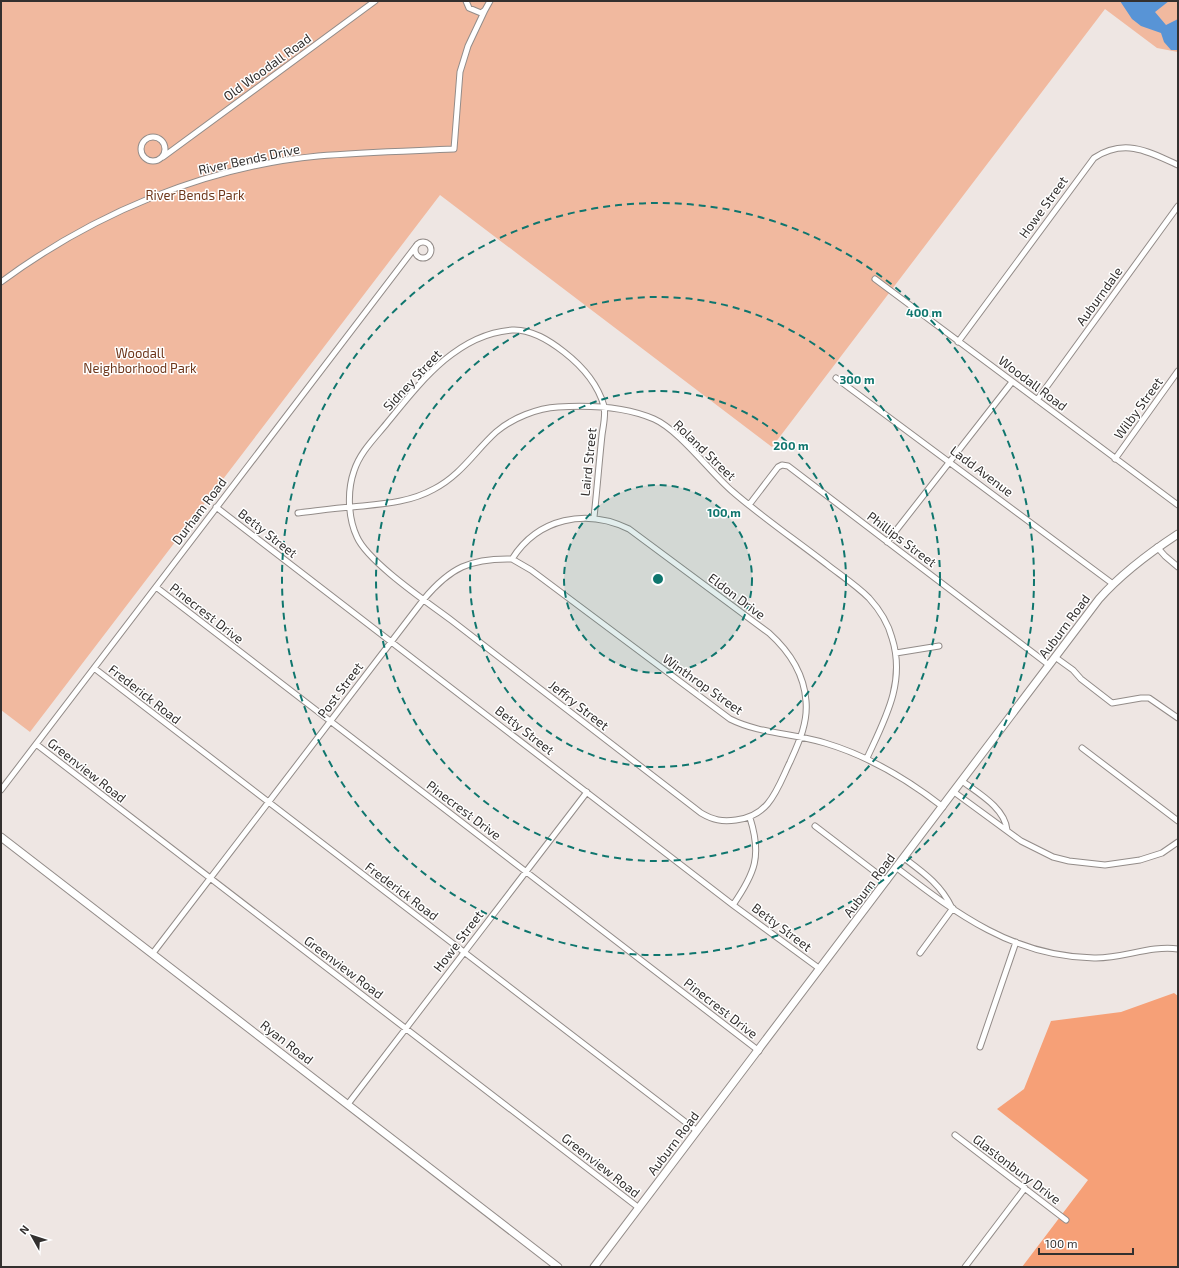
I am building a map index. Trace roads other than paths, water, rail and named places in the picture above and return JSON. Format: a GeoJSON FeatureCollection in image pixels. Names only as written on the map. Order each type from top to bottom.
{"type":"FeatureCollection","features":[{"type":"Feature","properties":{"kind":"main road","name":"Auburn Road"},"geometry":{"type":"LineString","coordinates":[[594,1267],[1055,657],[1113,584],[1157,547],[1178,534]]}},
{"type":"Feature","properties":{"kind":"main road","name":"Ryan Road"},"geometry":{"type":"LineString","coordinates":[[1,837],[558,1267]]}},
{"type":"Feature","properties":{"kind":"street","name":"Old Woodall Road"},"geometry":{"type":"LineString","coordinates":[[171,150],[160,140],[152,138],[145,141],[142,148],[143,156],[149,161],[157,161],[375,1]]}},
{"type":"Feature","properties":{"kind":"street"},"geometry":{"type":"LineString","coordinates":[[466,1],[469,8],[477,12],[481,13],[486,10]]}},
{"type":"Feature","properties":{"kind":"street"},"geometry":{"type":"LineString","coordinates":[[481,19],[490,1]]}},
{"type":"Feature","properties":{"kind":"street"},"geometry":{"type":"LineString","coordinates":[[477,12],[481,19]]}},
{"type":"Feature","properties":{"kind":"street","name":"River Bends Drive"},"geometry":{"type":"LineString","coordinates":[[1,282],[58,244],[109,216],[154,197],[214,176],[266,164],[317,156],[454,149],[460,72],[468,46],[481,19]]}},
{"type":"Feature","properties":{"kind":"street"},"geometry":{"type":"LineString","coordinates":[[163,156],[165,153],[165,145]]}},
{"type":"Feature","properties":{"kind":"street","name":"Howe Street"},"geometry":{"type":"LineString","coordinates":[[958,342],[1094,158],[1111,149],[1129,147],[1156,155],[1178,165]]}},
{"type":"Feature","properties":{"kind":"street","name":"Auburndale"},"geometry":{"type":"LineString","coordinates":[[1037,400],[1178,206]]}},
{"type":"Feature","properties":{"kind":"street"},"geometry":{"type":"LineString","coordinates":[[409,256],[421,258],[430,254],[430,246],[423,242],[416,246],[416,253],[421,258]]}},
{"type":"Feature","properties":{"kind":"street","name":"Durham Road"},"geometry":{"type":"LineString","coordinates":[[1,790],[416,246]]}},
{"type":"Feature","properties":{"kind":"street","name":"Woodall Road"},"geometry":{"type":"LineString","coordinates":[[875,279],[1178,505]]}},
{"type":"Feature","properties":{"kind":"street","name":"Sidney Street"},"geometry":{"type":"LineString","coordinates":[[350,507],[351,486],[354,471],[366,449],[437,366],[461,348],[484,337],[513,330],[530,332],[546,339],[567,354],[584,370],[605,408]]}},
{"type":"Feature","properties":{"kind":"street","name":"Wilby Street"},"geometry":{"type":"LineString","coordinates":[[1115,458],[1178,371]]}},
{"type":"Feature","properties":{"kind":"street","name":"Ladd Avenue"},"geometry":{"type":"LineString","coordinates":[[836,378],[1113,584]]}},
{"type":"Feature","properties":{"kind":"street"},"geometry":{"type":"LineString","coordinates":[[888,542],[949,461],[1012,382]]}},
{"type":"Feature","properties":{"kind":"street","name":"Roland Street"},"geometry":{"type":"LineString","coordinates":[[298,513],[410,499],[437,488],[464,468],[496,432],[522,417],[556,407],[605,408],[638,413],[656,420],[674,434],[731,490],[869,598],[886,622],[896,653],[897,676],[892,701],[867,758]]}},
{"type":"Feature","properties":{"kind":"street","name":"Laird Street"},"geometry":{"type":"LineString","coordinates":[[594,518],[605,408]]}},
{"type":"Feature","properties":{"kind":"street","name":"Phillips Street"},"geometry":{"type":"LineString","coordinates":[[749,504],[778,467],[782,465],[788,466],[1049,665]]}},
{"type":"Feature","properties":{"kind":"street","name":"Betty Street"},"geometry":{"type":"LineString","coordinates":[[216,507],[733,905],[820,969]]}},
{"type":"Feature","properties":{"kind":"street","name":"Jeffry Street"},"geometry":{"type":"LineString","coordinates":[[350,507],[353,526],[357,538],[376,562],[701,813],[711,819],[721,821],[750,818]]}},
{"type":"Feature","properties":{"kind":"street"},"geometry":{"type":"LineString","coordinates":[[512,559],[518,550],[543,528],[565,519],[594,518]]}},
{"type":"Feature","properties":{"kind":"street","name":"Eldon Drive"},"geometry":{"type":"LineString","coordinates":[[594,518],[620,525],[639,536],[779,643],[797,669],[805,693],[806,718],[800,736]]}},
{"type":"Feature","properties":{"kind":"street"},"geometry":{"type":"LineString","coordinates":[[1157,547],[1178,567]]}},
{"type":"Feature","properties":{"kind":"street","name":"Post Street"},"geometry":{"type":"LineString","coordinates":[[153,954],[391,641],[437,583],[455,570],[483,561],[512,559]]}},
{"type":"Feature","properties":{"kind":"street","name":"Winthrop Street"},"geometry":{"type":"LineString","coordinates":[[512,559],[531,570],[730,719],[760,731],[800,736],[826,743],[867,758],[902,778],[943,807]]}},
{"type":"Feature","properties":{"kind":"street","name":"Pinecrest Drive"},"geometry":{"type":"LineString","coordinates":[[156,587],[758,1051]]}},
{"type":"Feature","properties":{"kind":"street"},"geometry":{"type":"LineString","coordinates":[[896,653],[938,646]]}},
{"type":"Feature","properties":{"kind":"street"},"geometry":{"type":"LineString","coordinates":[[1055,657],[1112,703],[1149,698],[1178,718]]}},
{"type":"Feature","properties":{"kind":"street","name":"Frederick Road"},"geometry":{"type":"LineString","coordinates":[[94,668],[697,1131]]}},
{"type":"Feature","properties":{"kind":"street"},"geometry":{"type":"LineString","coordinates":[[733,905],[747,884],[754,870],[756,842],[750,818],[760,813],[773,797],[800,736]]}},
{"type":"Feature","properties":{"kind":"street","name":"Greenview Road"},"geometry":{"type":"LineString","coordinates":[[36,744],[639,1208]]}},
{"type":"Feature","properties":{"kind":"street"},"geometry":{"type":"LineString","coordinates":[[1082,748],[1178,821]]}},
{"type":"Feature","properties":{"kind":"street"},"geometry":{"type":"LineString","coordinates":[[962,781],[1000,812],[1007,823],[1008,830]]}},
{"type":"Feature","properties":{"kind":"street","name":"Howe Street"},"geometry":{"type":"LineString","coordinates":[[348,1104],[587,792]]}},
{"type":"Feature","properties":{"kind":"street"},"geometry":{"type":"LineString","coordinates":[[954,792],[1002,828],[1008,830],[1021,841],[1053,857],[1089,865],[1123,863],[1151,858],[1162,853],[1178,842]]}},
{"type":"Feature","properties":{"kind":"street"},"geometry":{"type":"LineString","coordinates":[[815,826],[887,881]]}},
{"type":"Feature","properties":{"kind":"street"},"geometry":{"type":"LineString","coordinates":[[904,858],[937,884],[946,895],[953,908]]}},
{"type":"Feature","properties":{"kind":"street"},"geometry":{"type":"LineString","coordinates":[[896,868],[987,930],[1016,942],[1053,954],[1095,958],[1123,956],[1162,948],[1178,949]]}},
{"type":"Feature","properties":{"kind":"street"},"geometry":{"type":"LineString","coordinates":[[920,953],[953,908]]}},
{"type":"Feature","properties":{"kind":"street"},"geometry":{"type":"LineString","coordinates":[[980,1047],[1016,942]]}},
{"type":"Feature","properties":{"kind":"street","name":"Glastonbury Drive"},"geometry":{"type":"LineString","coordinates":[[955,1135],[1066,1220]]}},
{"type":"Feature","properties":{"kind":"street"},"geometry":{"type":"LineString","coordinates":[[965,1267],[1026,1188]]}},
{"type":"Feature","properties":{"kind":"water"},"geometry":{"type":"Polygon","coordinates":[[[1120,1],[1169,1],[1155,12],[1166,25],[1178,19],[1178,50],[1171,50],[1164,42],[1161,33],[1141,26],[1132,19],[1120,1]]]}},
{"type":"Feature","properties":{"kind":"park label","name":"River Bends Park"},"geometry":{"type":"Point","coordinates":[195,195]}},
{"type":"Feature","properties":{"kind":"park label","name":"Woodall Neighborhood Park"},"geometry":{"type":"Point","coordinates":[140,360]}}]}
